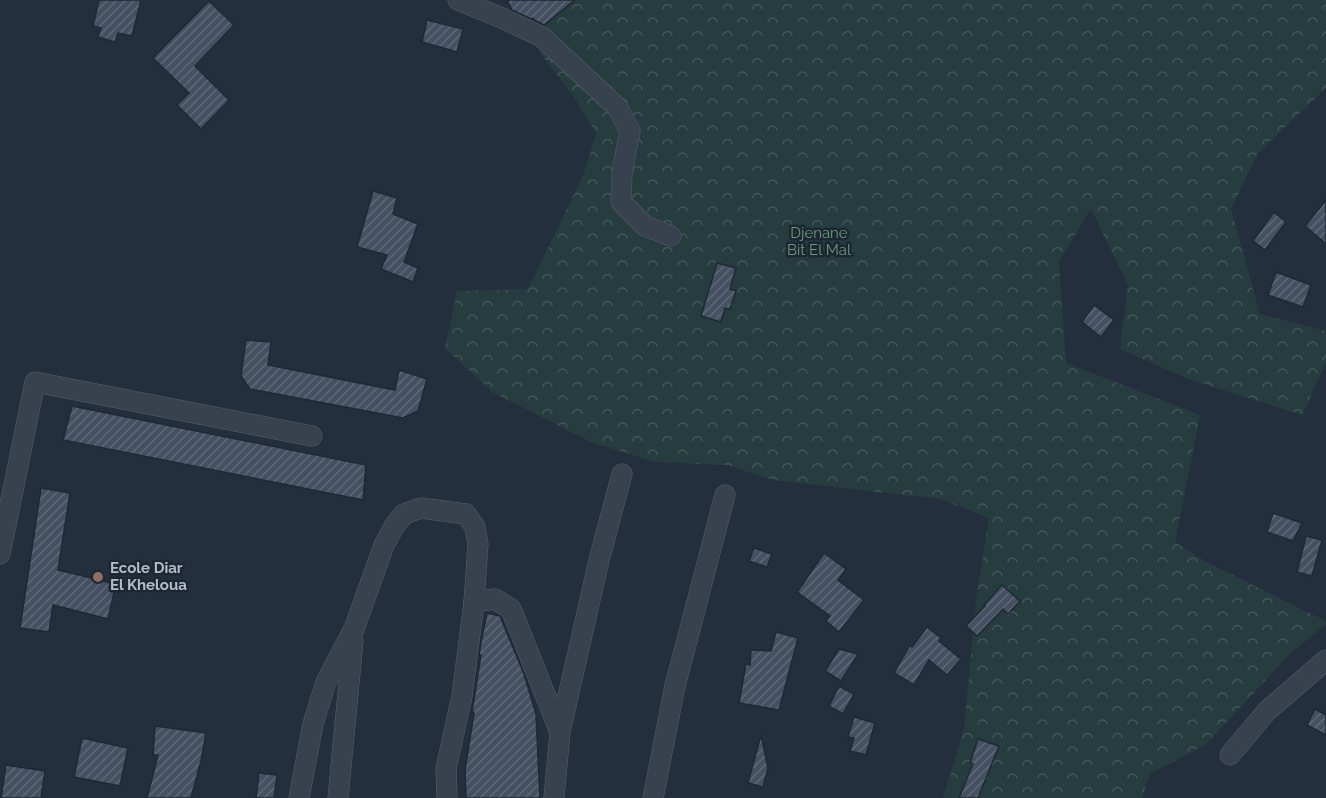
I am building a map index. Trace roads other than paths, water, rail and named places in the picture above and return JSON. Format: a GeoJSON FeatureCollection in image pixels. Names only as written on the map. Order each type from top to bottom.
{"type":"FeatureCollection","features":[{"type":"Feature","properties":{"kind":"street"},"geometry":{"type":"LineString","coordinates":[[458,0],[542,37],[618,108],[630,131],[622,172],[621,202],[645,226],[671,236]]}},
{"type":"Feature","properties":{"kind":"street"},"geometry":{"type":"LineString","coordinates":[[0,554],[35,382],[312,436]]}},
{"type":"Feature","properties":{"kind":"street"},"geometry":{"type":"LineString","coordinates":[[554,798],[560,732],[599,560],[622,474]]}},
{"type":"Feature","properties":{"kind":"street"},"geometry":{"type":"LineString","coordinates":[[653,798],[675,686],[725,495]]}},
{"type":"Feature","properties":{"kind":"street"},"geometry":{"type":"LineString","coordinates":[[299,798],[313,724],[326,682],[354,629],[384,545],[395,525],[405,514],[421,508],[466,514],[475,527],[478,544],[474,602],[462,696],[446,768],[447,798]]}},
{"type":"Feature","properties":{"kind":"street"},"geometry":{"type":"LineString","coordinates":[[474,602],[495,599],[510,609],[560,732]]}},
{"type":"Feature","properties":{"kind":"street"},"geometry":{"type":"LineString","coordinates":[[338,798],[354,629]]}},
{"type":"Feature","properties":{"kind":"street"},"geometry":{"type":"LineString","coordinates":[[1230,755],[1267,711],[1326,660]]}},
{"type":"Feature","properties":{"kind":"place","name":"Ecole Diar El Kheloua"},"geometry":{"type":"Point","coordinates":[98,577]}},
{"type":"Feature","properties":{"kind":"park label","name":"Djenane Bit El Mal"},"geometry":{"type":"Point","coordinates":[819,242]}}]}
